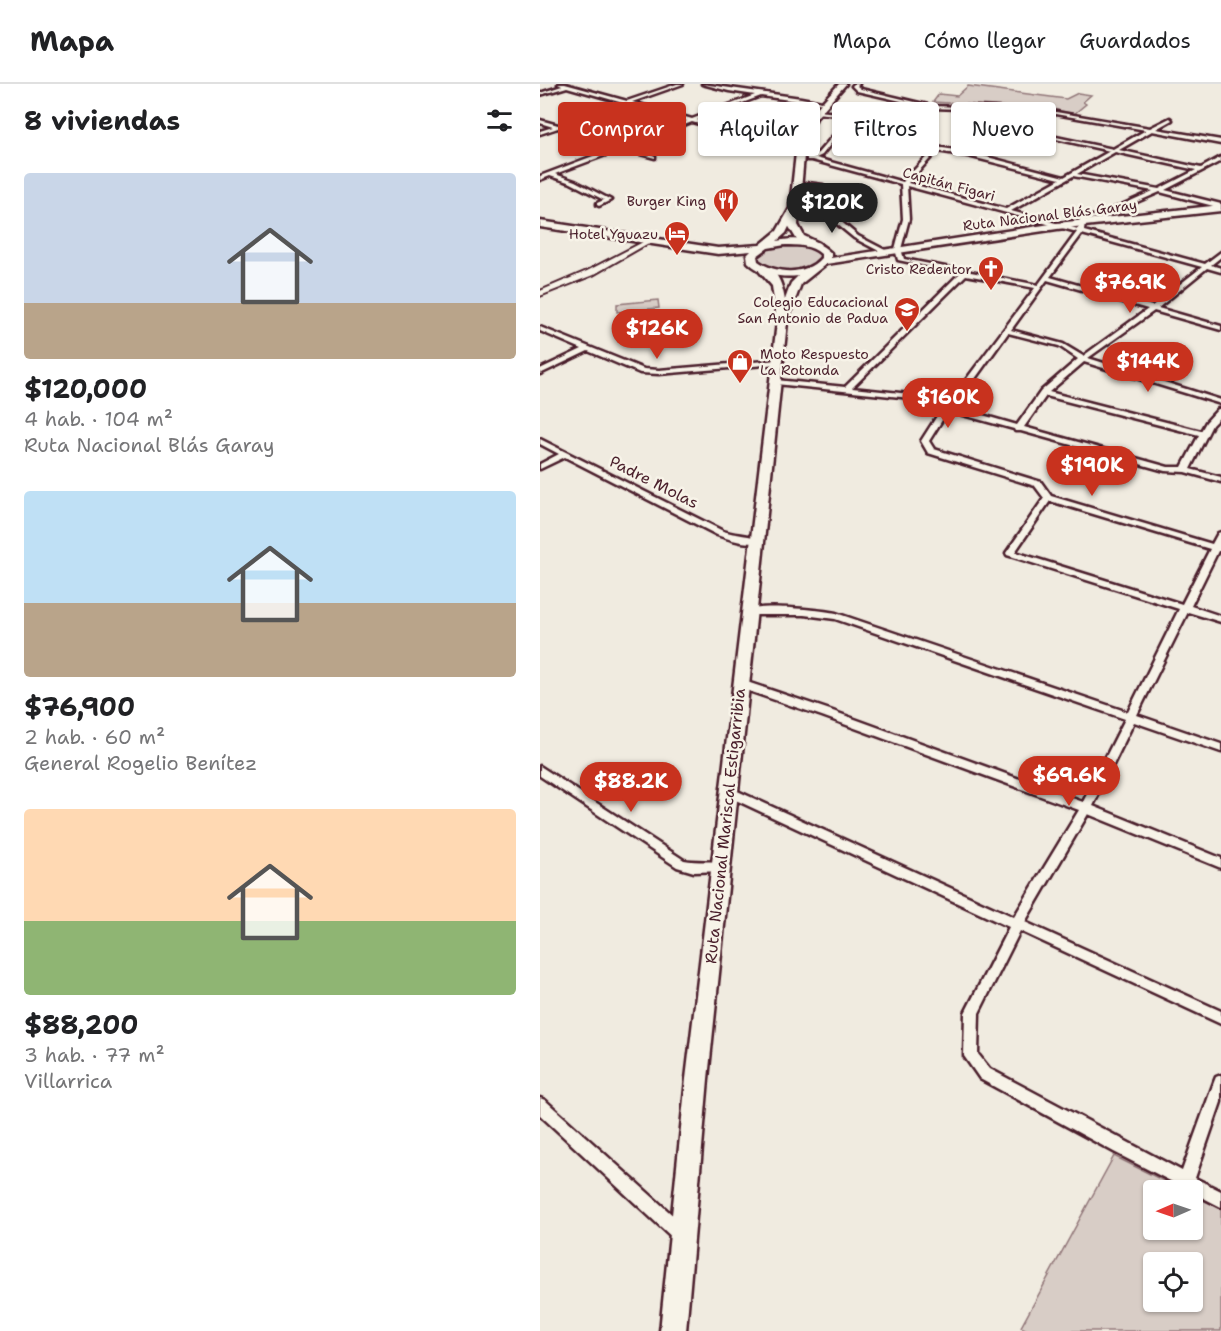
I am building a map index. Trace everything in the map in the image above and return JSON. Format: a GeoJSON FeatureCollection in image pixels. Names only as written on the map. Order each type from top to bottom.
{"type":"FeatureCollection","features":[{"type":"Feature","properties":{"kind":"main road"},"geometry":{"type":"LineString","coordinates":[[820,109],[843,84]]}},
{"type":"Feature","properties":{"kind":"main road"},"geometry":{"type":"LineString","coordinates":[[751,258],[782,233],[793,210],[800,156]]}},
{"type":"Feature","properties":{"kind":"main road","name":"Ruta Nacional Blás Garay"},"geometry":{"type":"LineString","coordinates":[[811,269],[824,262],[883,251],[1057,226],[1082,227],[1221,207]]}},
{"type":"Feature","properties":{"kind":"main road"},"geometry":{"type":"LineString","coordinates":[[793,210],[795,232],[800,238],[826,253],[824,262]]}},
{"type":"Feature","properties":{"kind":"main road"},"geometry":{"type":"LineString","coordinates":[[540,225],[751,258],[753,262],[772,275],[778,286],[782,322]]}},
{"type":"Feature","properties":{"kind":"main road"},"geometry":{"type":"LineString","coordinates":[[647,242],[718,251],[762,247]]}},
{"type":"Feature","properties":{"kind":"main road","name":"Ruta Nacional Blás Garay"},"geometry":{"type":"LineString","coordinates":[[762,247],[785,242],[850,252],[883,251]]}},
{"type":"Feature","properties":{"kind":"main road"},"geometry":{"type":"LineString","coordinates":[[762,269],[781,273],[811,269]]}},
{"type":"Feature","properties":{"kind":"main road"},"geometry":{"type":"LineString","coordinates":[[782,322],[796,283],[811,269]]}},
{"type":"Feature","properties":{"kind":"main road","name":"Ruta Nacional Mariscal Estigarribia"},"geometry":{"type":"LineString","coordinates":[[673,1331],[681,1234],[720,867],[782,322]]}},
{"type":"Feature","properties":{"kind":"street"},"geometry":{"type":"LineString","coordinates":[[560,84],[623,102]]}},
{"type":"Feature","properties":{"kind":"street"},"geometry":{"type":"LineString","coordinates":[[540,94],[573,84]]}},
{"type":"Feature","properties":{"kind":"street"},"geometry":{"type":"LineString","coordinates":[[630,102],[681,84]]}},
{"type":"Feature","properties":{"kind":"street"},"geometry":{"type":"LineString","coordinates":[[704,84],[825,103]]}},
{"type":"Feature","properties":{"kind":"street"},"geometry":{"type":"LineString","coordinates":[[857,84],[855,88],[867,92],[932,107],[1044,111],[1221,142]]}},
{"type":"Feature","properties":{"kind":"street"},"geometry":{"type":"LineString","coordinates":[[860,102],[867,92]]}},
{"type":"Feature","properties":{"kind":"street"},"geometry":{"type":"LineString","coordinates":[[686,123],[762,94]]}},
{"type":"Feature","properties":{"kind":"street"},"geometry":{"type":"LineString","coordinates":[[686,119],[698,123]]}},
{"type":"Feature","properties":{"kind":"street"},"geometry":{"type":"LineString","coordinates":[[1005,212],[1170,119]]}},
{"type":"Feature","properties":{"kind":"street"},"geometry":{"type":"LineString","coordinates":[[540,122],[557,127]]}},
{"type":"Feature","properties":{"kind":"street"},"geometry":{"type":"LineString","coordinates":[[540,133],[557,127]]}},
{"type":"Feature","properties":{"kind":"street"},"geometry":{"type":"LineString","coordinates":[[1058,138],[1111,152],[1202,170]]}},
{"type":"Feature","properties":{"kind":"street"},"geometry":{"type":"LineString","coordinates":[[799,167],[820,154],[832,139]]}},
{"type":"Feature","properties":{"kind":"street"},"geometry":{"type":"LineString","coordinates":[[939,148],[1063,178]]}},
{"type":"Feature","properties":{"kind":"street"},"geometry":{"type":"LineString","coordinates":[[544,175],[598,156]]}},
{"type":"Feature","properties":{"kind":"street","name":"Capitán Figari"},"geometry":{"type":"LineString","coordinates":[[804,156],[1057,226]]}},
{"type":"Feature","properties":{"kind":"street"},"geometry":{"type":"LineString","coordinates":[[930,156],[904,184],[906,219],[898,249],[901,260],[1039,287]]}},
{"type":"Feature","properties":{"kind":"street"},"geometry":{"type":"LineString","coordinates":[[1218,549],[1048,498],[1038,484],[931,451],[925,441],[948,404],[956,399],[1046,278],[1082,227],[1082,219],[1100,216],[1202,170],[1221,159]]}},
{"type":"Feature","properties":{"kind":"street"},"geometry":{"type":"LineString","coordinates":[[1070,174],[1157,190],[1221,207]]}},
{"type":"Feature","properties":{"kind":"street"},"geometry":{"type":"LineString","coordinates":[[544,175],[576,184],[608,200],[599,204]]}},
{"type":"Feature","properties":{"kind":"street"},"geometry":{"type":"LineString","coordinates":[[797,189],[808,185],[821,186],[828,214],[856,237],[883,251]]}},
{"type":"Feature","properties":{"kind":"street"},"geometry":{"type":"LineString","coordinates":[[1082,227],[1221,268]]}},
{"type":"Feature","properties":{"kind":"street"},"geometry":{"type":"LineString","coordinates":[[540,294],[582,276],[647,242]]}},
{"type":"Feature","properties":{"kind":"street"},"geometry":{"type":"LineString","coordinates":[[1018,429],[1044,393],[1083,359],[1154,308],[1221,254]]}},
{"type":"Feature","properties":{"kind":"street"},"geometry":{"type":"LineString","coordinates":[[848,388],[965,272]]}},
{"type":"Feature","properties":{"kind":"street"},"geometry":{"type":"LineString","coordinates":[[1046,278],[1221,328]]}},
{"type":"Feature","properties":{"kind":"street"},"geometry":{"type":"LineString","coordinates":[[540,329],[643,372],[778,362]]}},
{"type":"Feature","properties":{"kind":"street"},"geometry":{"type":"LineString","coordinates":[[1007,331],[1055,342],[1070,349],[1083,359],[1221,402]]}},
{"type":"Feature","properties":{"kind":"street"},"geometry":{"type":"LineString","coordinates":[[540,372],[587,349]]}},
{"type":"Feature","properties":{"kind":"street"},"geometry":{"type":"LineString","coordinates":[[776,382],[920,397],[948,404],[955,410],[1018,429],[1168,469],[1185,470],[1221,480]]}},
{"type":"Feature","properties":{"kind":"street"},"geometry":{"type":"LineString","coordinates":[[1044,393],[1204,434]]}},
{"type":"Feature","properties":{"kind":"street"},"geometry":{"type":"LineString","coordinates":[[1185,470],[1209,424],[1221,411]]}},
{"type":"Feature","properties":{"kind":"street","name":"Padre Molas"},"geometry":{"type":"LineString","coordinates":[[540,441],[720,533],[735,538],[757,540]]}},
{"type":"Feature","properties":{"kind":"street"},"geometry":{"type":"LineString","coordinates":[[540,467],[564,454]]}},
{"type":"Feature","properties":{"kind":"street"},"geometry":{"type":"LineString","coordinates":[[1168,469],[1182,476],[1221,487]]}},
{"type":"Feature","properties":{"kind":"street"},"geometry":{"type":"LineString","coordinates":[[1048,498],[1010,553],[1221,619]]}},
{"type":"Feature","properties":{"kind":"street"},"geometry":{"type":"LineString","coordinates":[[1184,1180],[985,1074],[970,1056],[972,1013],[1017,924],[1086,808],[1184,607],[1218,549],[1221,535]]}},
{"type":"Feature","properties":{"kind":"street"},"geometry":{"type":"LineString","coordinates":[[750,612],[795,611],[836,616],[1221,748]]}},
{"type":"Feature","properties":{"kind":"street"},"geometry":{"type":"LineString","coordinates":[[741,684],[826,712],[1086,808],[1221,863]]}},
{"type":"Feature","properties":{"kind":"street"},"geometry":{"type":"LineString","coordinates":[[541,773],[681,864],[694,867],[720,867]]}},
{"type":"Feature","properties":{"kind":"street"},"geometry":{"type":"LineString","coordinates":[[729,792],[1221,1018]]}},
{"type":"Feature","properties":{"kind":"street"},"geometry":{"type":"LineString","coordinates":[[1186,1180],[1221,1082]]}},
{"type":"Feature","properties":{"kind":"street"},"geometry":{"type":"LineString","coordinates":[[540,1105],[681,1234]]}},
{"type":"Feature","properties":{"kind":"street"},"geometry":{"type":"LineString","coordinates":[[1203,1190],[1221,1199]]}},
{"type":"Feature","properties":{"kind":"shaded area"},"geometry":{"type":"Polygon","coordinates":[[[968,86],[1066,99],[1078,93],[1091,95],[1083,102],[1086,104],[1074,114],[1056,110],[1056,102],[933,102],[939,94],[957,96],[968,86]]]}},
{"type":"Feature","properties":{"kind":"shaded area"},"geometry":{"type":"Polygon","coordinates":[[[806,244],[820,251],[822,256],[817,263],[802,270],[773,268],[758,262],[756,257],[760,252],[772,246],[806,244]]]}},
{"type":"Feature","properties":{"kind":"shaded area"},"geometry":{"type":"Polygon","coordinates":[[[658,300],[659,308],[617,312],[617,304],[658,300]]]}},
{"type":"Feature","properties":{"kind":"shaded area"},"geometry":{"type":"Polygon","coordinates":[[[1114,1156],[1162,1180],[1143,1180],[1143,1240],[1203,1240],[1203,1200],[1221,1209],[1221,1331],[1029,1331],[1021,1327],[1114,1156]]]}},
{"type":"Feature","properties":{"kind":"place","name":"Burger King"},"geometry":{"type":"Point","coordinates":[726,224]}},
{"type":"Feature","properties":{"kind":"place","name":"Hotel Yguazu"},"geometry":{"type":"Point","coordinates":[677,257]}},
{"type":"Feature","properties":{"kind":"place","name":"Cristo Redentor"},"geometry":{"type":"Point","coordinates":[991,292]}},
{"type":"Feature","properties":{"kind":"place","name":"Colegio Educacional San Antonio de Padua"},"geometry":{"type":"Point","coordinates":[907,333]}},
{"type":"Feature","properties":{"kind":"place","name":"Moto Respuesto La Rotonda"},"geometry":{"type":"Point","coordinates":[740,385]}}]}
